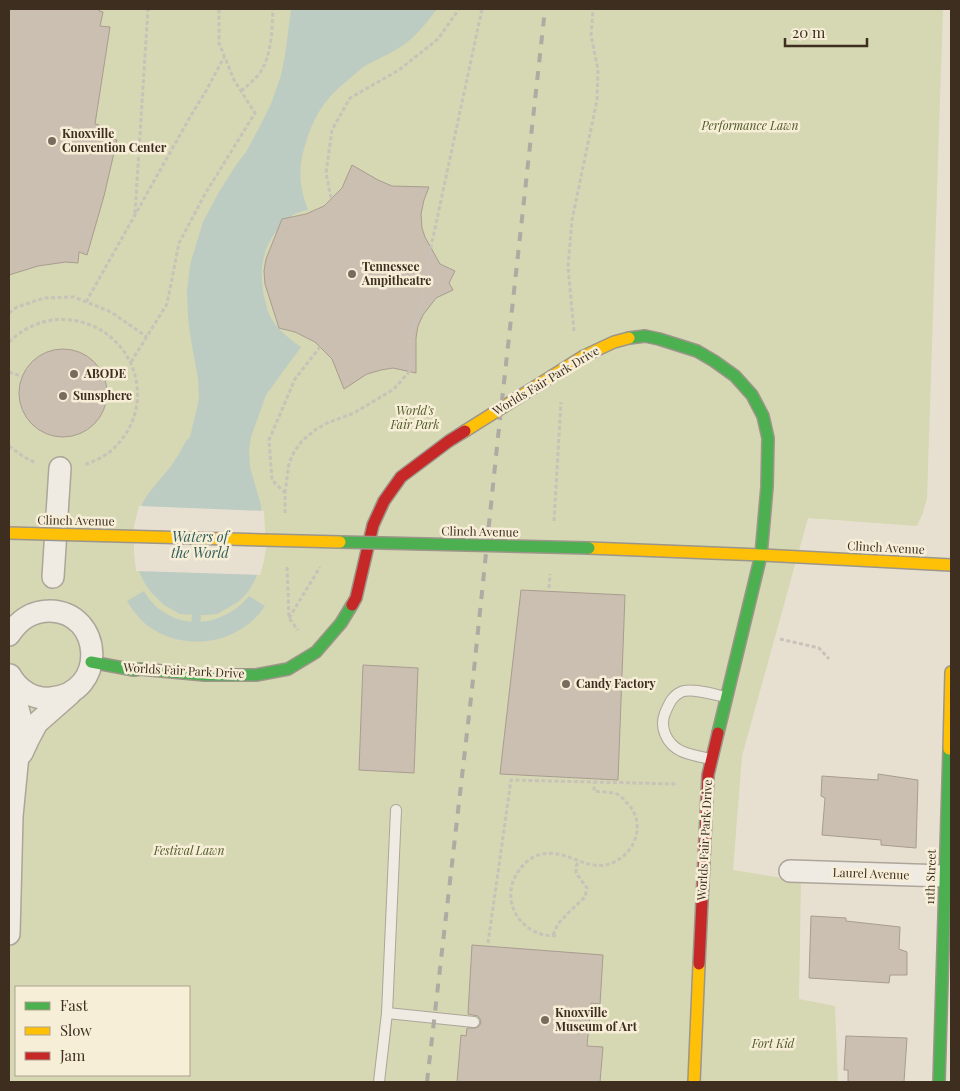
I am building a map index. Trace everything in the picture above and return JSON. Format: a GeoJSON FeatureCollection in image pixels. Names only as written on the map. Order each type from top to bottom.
{"type":"FeatureCollection","features":[{"type":"Feature","properties":{"kind":"street","name":"Worlds Fair Park Drive"},"geometry":{"type":"LineString","coordinates":[[91,662],[134,670],[205,675],[256,675],[288,669],[316,652],[341,623],[356,598],[373,525],[384,501],[401,477],[449,441],[584,356],[627,338],[644,336],[659,339],[697,351],[714,361],[735,376],[752,395],[763,416],[768,438],[767,487],[761,555],[708,775],[694,1082]]}},
{"type":"Feature","properties":{"kind":"street"},"geometry":{"type":"LineString","coordinates":[[53,577],[60,468]]}},
{"type":"Feature","properties":{"kind":"street","name":"Clinch Avenue"},"geometry":{"type":"LineString","coordinates":[[9,533],[589,548],[951,565]]}},
{"type":"Feature","properties":{"kind":"street"},"geometry":{"type":"LineString","coordinates":[[9,635],[17,624],[28,615],[42,611],[57,611],[71,616],[82,626],[89,639],[93,653],[91,668],[84,681],[37,723],[18,765]]}},
{"type":"Feature","properties":{"kind":"street","name":"11th Street"},"geometry":{"type":"LineString","coordinates":[[939,1082],[948,876],[951,672]]}},
{"type":"Feature","properties":{"kind":"street"},"geometry":{"type":"LineString","coordinates":[[9,675],[19,688],[29,694],[46,699],[60,698],[74,691]]}},
{"type":"Feature","properties":{"kind":"street"},"geometry":{"type":"LineString","coordinates":[[9,675],[20,716],[18,765],[12,816],[9,934]]}},
{"type":"Feature","properties":{"kind":"street","name":"Laurel Avenue"},"geometry":{"type":"LineString","coordinates":[[790,871],[948,876]]}},
{"type":"Feature","properties":{"kind":"lane"},"geometry":{"type":"LineString","coordinates":[[712,760],[682,751],[670,743],[663,730],[663,717],[670,700],[682,691],[696,690],[727,697]]}},
{"type":"Feature","properties":{"kind":"lane"},"geometry":{"type":"LineString","coordinates":[[379,1082],[387,1012],[396,810]]}},
{"type":"Feature","properties":{"kind":"lane"},"geometry":{"type":"LineString","coordinates":[[387,1012],[474,1022]]}},
{"type":"Feature","properties":{"kind":"path"},"geometry":{"type":"LineString","coordinates":[[135,214],[148,9]]}},
{"type":"Feature","properties":{"kind":"path"},"geometry":{"type":"LineString","coordinates":[[131,362],[167,304],[179,242],[205,194],[255,113],[234,80],[218,43],[219,9]]}},
{"type":"Feature","properties":{"kind":"path"},"geometry":{"type":"LineString","coordinates":[[241,91],[260,73],[266,61],[271,37],[273,9]]}},
{"type":"Feature","properties":{"kind":"path"},"geometry":{"type":"LineString","coordinates":[[331,198],[326,173],[332,130],[350,98],[398,70],[438,38],[459,9]]}},
{"type":"Feature","properties":{"kind":"path"},"geometry":{"type":"LineString","coordinates":[[286,522],[285,494],[289,463],[302,441],[327,423],[354,414],[394,389],[409,372],[412,358],[410,335],[422,302],[431,247],[482,9]]}},
{"type":"Feature","properties":{"kind":"path"},"geometry":{"type":"LineString","coordinates":[[574,332],[568,267],[572,220],[598,100],[598,70],[591,35],[593,9]]}},
{"type":"Feature","properties":{"kind":"path"},"geometry":{"type":"LineString","coordinates":[[86,302],[224,57]]}},
{"type":"Feature","properties":{"kind":"path"},"geometry":{"type":"LineString","coordinates":[[9,314],[17,307],[44,298],[74,297],[111,312],[147,337]]}},
{"type":"Feature","properties":{"kind":"path"},"geometry":{"type":"LineString","coordinates":[[9,342],[19,332],[38,322],[60,318],[82,321],[102,330],[119,344],[131,362],[137,380],[138,399],[134,418],[125,435],[113,449],[97,460],[79,467],[41,466],[9,446]]}},
{"type":"Feature","properties":{"kind":"path"},"geometry":{"type":"LineString","coordinates":[[285,494],[272,480],[269,440],[295,379],[320,347]]}},
{"type":"Feature","properties":{"kind":"path"},"geometry":{"type":"LineString","coordinates":[[9,372],[21,376]]}},
{"type":"Feature","properties":{"kind":"path"},"geometry":{"type":"LineString","coordinates":[[554,522],[561,396]]}},
{"type":"Feature","properties":{"kind":"path"},"geometry":{"type":"LineString","coordinates":[[287,561],[289,618]]}},
{"type":"Feature","properties":{"kind":"path"},"geometry":{"type":"LineString","coordinates":[[548,588],[550,569]]}},
{"type":"Feature","properties":{"kind":"path"},"geometry":{"type":"LineString","coordinates":[[780,639],[819,648],[828,658]]}},
{"type":"Feature","properties":{"kind":"path"},"geometry":{"type":"LineString","coordinates":[[488,942],[510,780],[677,784]]}},
{"type":"Feature","properties":{"kind":"path"},"geometry":{"type":"LineString","coordinates":[[579,861],[576,866],[576,873],[587,888],[585,897],[558,924],[555,936],[542,934],[529,928],[517,918],[512,908],[511,895],[514,880],[520,869],[530,858],[541,854],[555,853],[592,865],[604,866],[626,855],[633,846],[638,824],[633,809],[617,794],[594,791],[594,783]]}},
{"type":"Feature","properties":{"kind":"green space","name":"World's Fair Park"},"geometry":{"type":"Polygon","coordinates":[[[9,9],[943,9],[927,498],[923,513],[917,526],[808,518],[742,756],[733,870],[801,881],[799,999],[835,1006],[838,1082],[9,1082],[9,9]]]}},
{"type":"Feature","properties":{"kind":"water","name":"Waters of the World"},"geometry":{"type":"Polygon","coordinates":[[[291,9],[437,9],[419,31],[406,43],[363,67],[341,86],[328,99],[310,129],[302,157],[300,174],[302,192],[308,210],[293,215],[273,235],[265,251],[262,269],[264,296],[270,315],[282,332],[301,347],[266,395],[251,437],[249,451],[250,467],[261,505],[262,561],[256,578],[248,592],[238,602],[217,614],[180,614],[164,605],[144,582],[137,562],[137,526],[142,504],[190,437],[199,399],[198,379],[188,316],[187,291],[191,261],[203,222],[219,192],[246,152],[271,104],[285,56],[291,9]]]}},
{"type":"Feature","properties":{"kind":"water"},"geometry":{"type":"Polygon","coordinates":[[[144,591],[159,609],[184,621],[208,621],[220,617],[240,605],[249,596],[265,606],[253,620],[239,630],[223,637],[206,641],[189,641],[172,638],[156,631],[141,620],[127,601],[144,591]]]}},
{"type":"Feature","properties":{"kind":"pier"},"geometry":{"type":"Polygon","coordinates":[[[139,506],[264,511],[266,548],[260,575],[136,571],[134,526],[139,506]]]}},
{"type":"Feature","properties":{"kind":"building","name":"Knoxville Convention Center"},"geometry":{"type":"Polygon","coordinates":[[[9,9],[99,9],[99,11],[103,12],[100,26],[110,27],[95,124],[99,125],[97,136],[117,140],[104,196],[87,255],[79,252],[78,263],[66,262],[38,266],[9,275],[9,9]]]}},
{"type":"Feature","properties":{"kind":"building"},"geometry":{"type":"Polygon","coordinates":[[[352,165],[392,186],[429,187],[421,214],[422,228],[440,264],[455,271],[449,283],[453,290],[436,298],[423,315],[418,326],[416,373],[393,368],[381,370],[367,374],[344,389],[332,359],[315,342],[295,332],[279,328],[265,284],[264,271],[266,259],[282,219],[306,214],[324,206],[342,188],[352,165]]]}},
{"type":"Feature","properties":{"kind":"building","name":"Sunsphere"},"geometry":{"type":"Polygon","coordinates":[[[63,349],[80,352],[94,362],[104,376],[107,393],[104,410],[94,424],[80,434],[63,437],[46,434],[32,424],[22,410],[19,393],[22,376],[32,362],[46,352],[63,349]]]}},
{"type":"Feature","properties":{"kind":"building","name":"Candy Factory"},"geometry":{"type":"Polygon","coordinates":[[[521,590],[625,595],[618,780],[500,774],[521,590]]]}},
{"type":"Feature","properties":{"kind":"building"},"geometry":{"type":"Polygon","coordinates":[[[363,665],[418,668],[414,773],[359,770],[363,665]]]}},
{"type":"Feature","properties":{"kind":"building"},"geometry":{"type":"Polygon","coordinates":[[[878,774],[918,780],[916,848],[881,845],[881,840],[822,835],[825,798],[821,796],[822,776],[878,780],[878,774]]]}},
{"type":"Feature","properties":{"kind":"building"},"geometry":{"type":"Polygon","coordinates":[[[811,916],[846,918],[846,921],[900,927],[899,949],[907,952],[907,975],[890,975],[889,983],[809,978],[811,916]]]}},
{"type":"Feature","properties":{"kind":"building","name":"Knoxville Museum of Art"},"geometry":{"type":"Polygon","coordinates":[[[472,945],[603,955],[600,1004],[591,1003],[587,1046],[603,1047],[600,1082],[457,1082],[461,1035],[466,1036],[467,1028],[476,1028],[481,1023],[478,1016],[468,1014],[472,945]]]}},
{"type":"Feature","properties":{"kind":"building"},"geometry":{"type":"Polygon","coordinates":[[[846,1036],[907,1038],[904,1082],[848,1082],[848,1070],[844,1070],[846,1036]]]}},
{"type":"Feature","properties":{"kind":"waterway"},"geometry":{"type":"LineString","coordinates":[[196,623],[197,603]]}},
{"type":"Feature","properties":{"kind":"railway"},"geometry":{"type":"LineString","coordinates":[[427,1082],[472,689],[545,9]]}},
{"type":"Feature","properties":{"kind":"traffic: fast"},"geometry":{"type":"LineString","coordinates":[[629,338],[645,336],[697,351],[735,376],[752,395],[763,416],[768,438],[767,487],[761,555],[718,733]]}},
{"type":"Feature","properties":{"kind":"traffic: fast"},"geometry":{"type":"LineString","coordinates":[[340,542],[589,548]]}},
{"type":"Feature","properties":{"kind":"traffic: fast"},"geometry":{"type":"LineString","coordinates":[[91,662],[134,670],[205,675],[256,675],[288,669],[316,652],[341,623],[352,605]]}},
{"type":"Feature","properties":{"kind":"traffic: fast"},"geometry":{"type":"LineString","coordinates":[[939,1082],[949,749]]}},
{"type":"Feature","properties":{"kind":"traffic: slow"},"geometry":{"type":"LineString","coordinates":[[465,431],[584,356],[614,342],[629,338]]}},
{"type":"Feature","properties":{"kind":"traffic: slow"},"geometry":{"type":"LineString","coordinates":[[9,533],[340,542]]}},
{"type":"Feature","properties":{"kind":"traffic: slow"},"geometry":{"type":"LineString","coordinates":[[589,548],[951,565]]}},
{"type":"Feature","properties":{"kind":"traffic: slow"},"geometry":{"type":"LineString","coordinates":[[949,749],[951,672]]}},
{"type":"Feature","properties":{"kind":"traffic: slow"},"geometry":{"type":"LineString","coordinates":[[694,1082],[699,964]]}},
{"type":"Feature","properties":{"kind":"traffic: jam"},"geometry":{"type":"LineString","coordinates":[[352,605],[356,598],[373,525],[384,501],[401,477],[465,431]]}},
{"type":"Feature","properties":{"kind":"traffic: jam"},"geometry":{"type":"LineString","coordinates":[[699,964],[708,775],[718,733]]}},
{"type":"Feature","properties":{"kind":"place","name":"Knoxville Convention Center"},"geometry":{"type":"Point","coordinates":[52,141]}},
{"type":"Feature","properties":{"kind":"place","name":"Tennessee Ampitheatre"},"geometry":{"type":"Point","coordinates":[352,274]}},
{"type":"Feature","properties":{"kind":"place","name":"ABODE"},"geometry":{"type":"Point","coordinates":[74,374]}},
{"type":"Feature","properties":{"kind":"place","name":"Sunsphere"},"geometry":{"type":"Point","coordinates":[63,396]}},
{"type":"Feature","properties":{"kind":"place","name":"Candy Factory"},"geometry":{"type":"Point","coordinates":[566,684]}},
{"type":"Feature","properties":{"kind":"place","name":"Knoxville Museum of Art"},"geometry":{"type":"Point","coordinates":[545,1020]}},
{"type":"Feature","properties":{"kind":"park label","name":"Performance Lawn"},"geometry":{"type":"Point","coordinates":[750,126]}},
{"type":"Feature","properties":{"kind":"park label","name":"Festival Lawn"},"geometry":{"type":"Point","coordinates":[189,851]}},
{"type":"Feature","properties":{"kind":"park label","name":"Fort Kid"},"geometry":{"type":"Point","coordinates":[773,1044]}}]}
